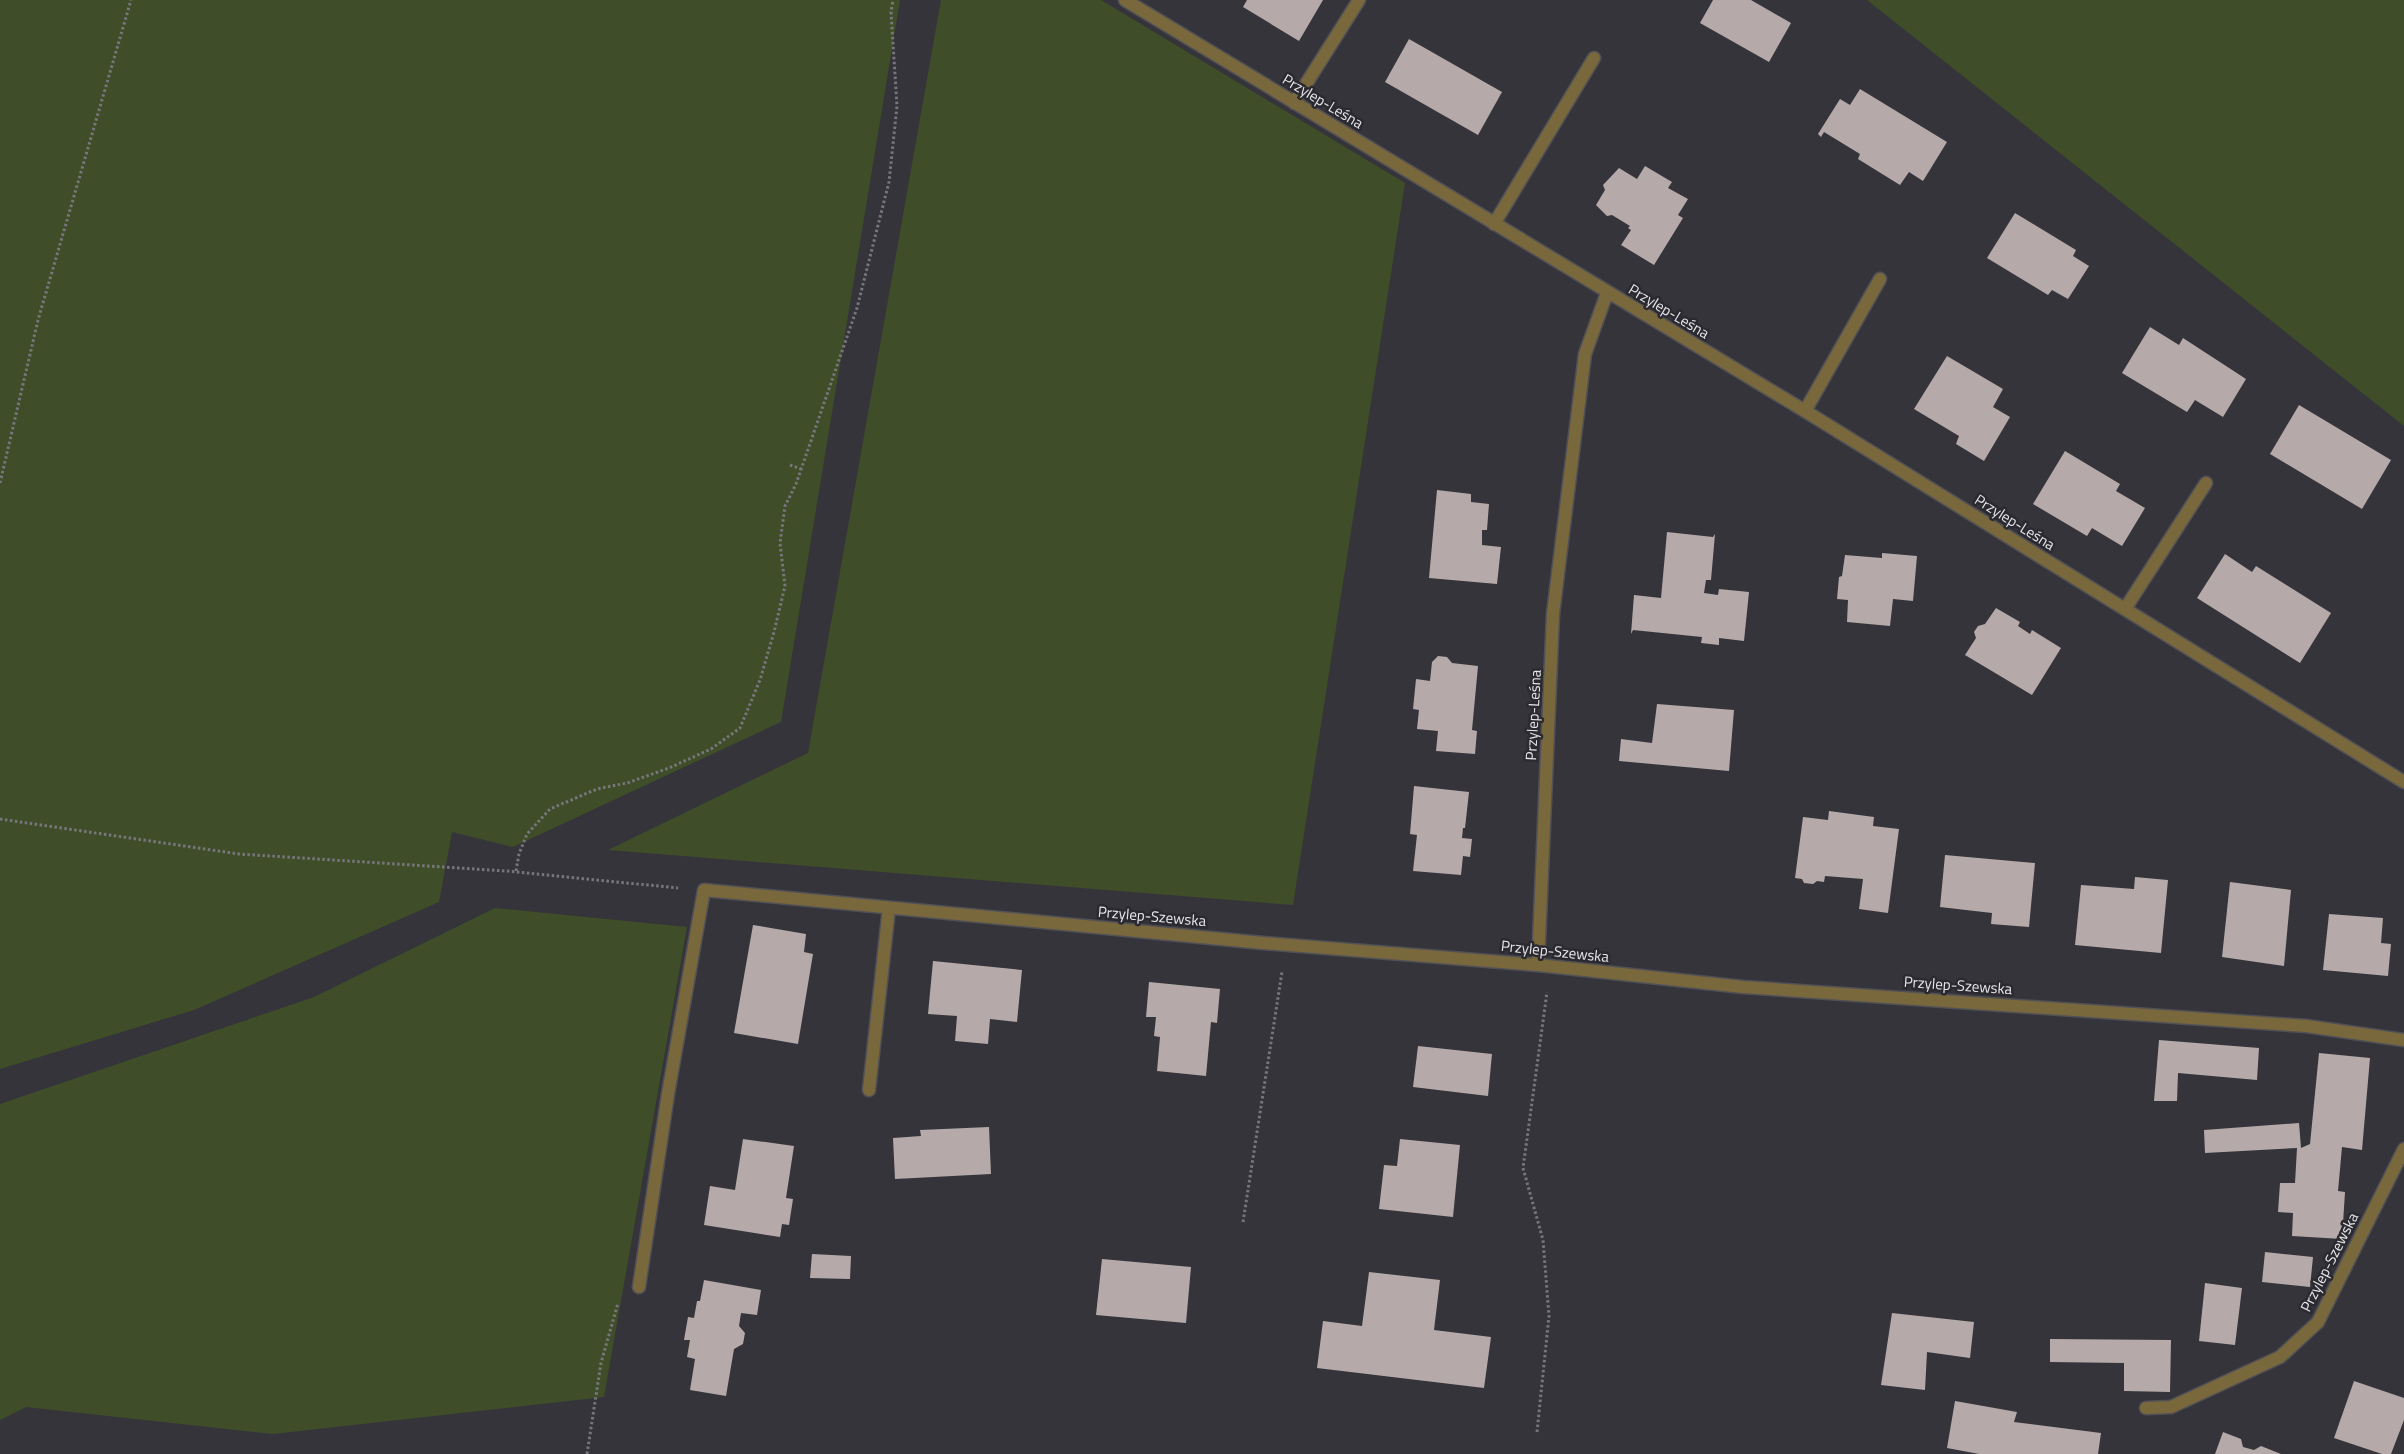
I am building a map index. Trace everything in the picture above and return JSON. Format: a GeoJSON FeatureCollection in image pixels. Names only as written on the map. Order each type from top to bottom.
{"type":"FeatureCollection","features":[{"type":"Feature","properties":{"kind":"street","name":"Przylep-Leśna"},"geometry":{"type":"LineString","coordinates":[[1125,0],[1805,412],[2404,782]]}},
{"type":"Feature","properties":{"kind":"street"},"geometry":{"type":"LineString","coordinates":[[1294,103],[1360,0]]}},
{"type":"Feature","properties":{"kind":"street"},"geometry":{"type":"LineString","coordinates":[[1494,224],[1594,58]]}},
{"type":"Feature","properties":{"kind":"street"},"geometry":{"type":"LineString","coordinates":[[1805,412],[1880,278]]}},
{"type":"Feature","properties":{"kind":"street","name":"Przylep-Leśna"},"geometry":{"type":"LineString","coordinates":[[1538,965],[1553,614],[1585,354],[1607,293]]}},
{"type":"Feature","properties":{"kind":"street"},"geometry":{"type":"LineString","coordinates":[[2125,609],[2206,483]]}},
{"type":"Feature","properties":{"kind":"street"},"geometry":{"type":"LineString","coordinates":[[638,1287],[668,1094],[704,890]]}},
{"type":"Feature","properties":{"kind":"street","name":"Przylep-Szewska"},"geometry":{"type":"LineString","coordinates":[[704,890],[1298,946],[1538,965],[1742,986],[2306,1026],[2404,1040]]}},
{"type":"Feature","properties":{"kind":"street"},"geometry":{"type":"LineString","coordinates":[[869,1090],[889,908]]}},
{"type":"Feature","properties":{"kind":"street","name":"Przylep-Szewska"},"geometry":{"type":"LineString","coordinates":[[2146,1408],[2171,1407],[2280,1358],[2318,1322],[2404,1149]]}},
{"type":"Feature","properties":{"kind":"path"},"geometry":{"type":"LineString","coordinates":[[0,483],[38,320],[131,0]]}},
{"type":"Feature","properties":{"kind":"path"},"geometry":{"type":"LineString","coordinates":[[516,871],[519,854],[527,834],[550,809],[597,789],[627,783],[669,768],[711,749],[740,728],[760,680],[785,586],[780,543],[785,506],[801,469],[857,308],[889,182],[897,106],[893,0]]}},
{"type":"Feature","properties":{"kind":"path"},"geometry":{"type":"LineString","coordinates":[[790,465],[801,469]]}},
{"type":"Feature","properties":{"kind":"path"},"geometry":{"type":"LineString","coordinates":[[0,819],[239,854],[516,871],[704,890]]}},
{"type":"Feature","properties":{"kind":"path"},"geometry":{"type":"LineString","coordinates":[[1243,1222],[1282,970],[1298,946]]}},
{"type":"Feature","properties":{"kind":"path"},"geometry":{"type":"LineString","coordinates":[[1537,1432],[1549,1316],[1543,1240],[1522,1168],[1545,999],[1553,967]]}},
{"type":"Feature","properties":{"kind":"path"},"geometry":{"type":"LineString","coordinates":[[587,1454],[601,1363],[624,1281],[642,1264]]}},
{"type":"Feature","properties":{"kind":"green space"},"geometry":{"type":"Polygon","coordinates":[[[0,0],[900,0],[781,722],[513,847],[452,832],[439,902],[194,1010],[0,1069],[0,0]]]}},
{"type":"Feature","properties":{"kind":"green space"},"geometry":{"type":"Polygon","coordinates":[[[941,0],[1101,0],[1405,183],[1293,905],[608,850],[808,753],[941,0]]]}},
{"type":"Feature","properties":{"kind":"green space"},"geometry":{"type":"Polygon","coordinates":[[[1867,0],[2404,0],[2404,426],[1867,0]]]}},
{"type":"Feature","properties":{"kind":"green space"},"geometry":{"type":"Polygon","coordinates":[[[495,908],[687,927],[604,1397],[273,1434],[26,1407],[0,1420],[0,1104],[314,997],[495,908]]]}},
{"type":"Feature","properties":{"kind":"building"},"geometry":{"type":"Polygon","coordinates":[[[1247,0],[1323,0],[1299,41],[1243,7],[1247,0]]]}},
{"type":"Feature","properties":{"kind":"building"},"geometry":{"type":"Polygon","coordinates":[[[1713,0],[1751,0],[1791,23],[1769,62],[1700,23],[1713,0]]]}},
{"type":"Feature","properties":{"kind":"building"},"geometry":{"type":"Polygon","coordinates":[[[1409,39],[1502,92],[1478,135],[1385,82],[1409,39]]]}},
{"type":"Feature","properties":{"kind":"building"},"geometry":{"type":"Polygon","coordinates":[[[1860,89],[1947,142],[1923,181],[1909,172],[1900,185],[1858,159],[1860,154],[1824,132],[1821,137],[1818,134],[1840,99],[1850,105],[1860,89]]]}},
{"type":"Feature","properties":{"kind":"building"},"geometry":{"type":"Polygon","coordinates":[[[1645,166],[1672,182],[1668,188],[1688,199],[1678,215],[1683,218],[1654,265],[1621,245],[1631,230],[1628,228],[1630,226],[1612,215],[1607,216],[1596,205],[1605,190],[1603,185],[1619,168],[1637,179],[1645,166]]]}},
{"type":"Feature","properties":{"kind":"building"},"geometry":{"type":"Polygon","coordinates":[[[2015,213],[2076,250],[2073,256],[2089,266],[2068,299],[2052,290],[2048,295],[1987,258],[2015,213]]]}},
{"type":"Feature","properties":{"kind":"building"},"geometry":{"type":"Polygon","coordinates":[[[2150,327],[2179,345],[2183,338],[2246,379],[2223,417],[2195,400],[2187,412],[2122,373],[2150,327]]]}},
{"type":"Feature","properties":{"kind":"building"},"geometry":{"type":"Polygon","coordinates":[[[1947,356],[2003,389],[1993,407],[2010,417],[1984,461],[1956,444],[1959,436],[1914,409],[1947,356]]]}},
{"type":"Feature","properties":{"kind":"building"},"geometry":{"type":"Polygon","coordinates":[[[2299,405],[2391,460],[2362,509],[2270,454],[2299,405]]]}},
{"type":"Feature","properties":{"kind":"building"},"geometry":{"type":"Polygon","coordinates":[[[2065,451],[2120,484],[2116,491],[2145,508],[2122,546],[2092,528],[2087,536],[2033,504],[2065,451]]]}},
{"type":"Feature","properties":{"kind":"building"},"geometry":{"type":"Polygon","coordinates":[[[1437,490],[1471,494],[1471,502],[1489,504],[1487,530],[1482,530],[1482,545],[1501,547],[1497,584],[1429,578],[1437,490]]]}},
{"type":"Feature","properties":{"kind":"building"},"geometry":{"type":"Polygon","coordinates":[[[1667,532],[1713,537],[1715,534],[1711,580],[1706,580],[1704,593],[1718,595],[1719,589],[1749,592],[1744,641],[1719,638],[1719,645],[1701,643],[1702,637],[1633,630],[1631,634],[1634,595],[1661,598],[1667,532]]]}},
{"type":"Feature","properties":{"kind":"building"},"geometry":{"type":"Polygon","coordinates":[[[1882,553],[1917,556],[1913,601],[1893,599],[1890,626],[1847,622],[1848,600],[1837,599],[1839,577],[1842,576],[1845,555],[1882,558],[1882,553]]]}},
{"type":"Feature","properties":{"kind":"building"},"geometry":{"type":"Polygon","coordinates":[[[2225,554],[2252,572],[2256,566],[2331,613],[2300,663],[2197,598],[2225,554]]]}},
{"type":"Feature","properties":{"kind":"building"},"geometry":{"type":"Polygon","coordinates":[[[1996,608],[2020,622],[2018,626],[2030,634],[2032,630],[2061,648],[2032,695],[1965,655],[1976,638],[1974,632],[1978,626],[1985,624],[1996,608]]]}},
{"type":"Feature","properties":{"kind":"building"},"geometry":{"type":"Polygon","coordinates":[[[1438,656],[1447,657],[1452,663],[1478,666],[1472,730],[1477,731],[1475,754],[1436,751],[1438,731],[1417,729],[1419,710],[1413,709],[1416,679],[1430,681],[1432,662],[1438,656]]]}},
{"type":"Feature","properties":{"kind":"building"},"geometry":{"type":"Polygon","coordinates":[[[1657,704],[1734,710],[1729,771],[1619,761],[1621,739],[1652,743],[1657,704]]]}},
{"type":"Feature","properties":{"kind":"building"},"geometry":{"type":"Polygon","coordinates":[[[1414,786],[1469,792],[1462,838],[1472,839],[1470,857],[1463,856],[1461,875],[1413,871],[1417,835],[1410,834],[1414,786]]]}},
{"type":"Feature","properties":{"kind":"building"},"geometry":{"type":"Polygon","coordinates":[[[1829,811],[1874,817],[1873,826],[1899,829],[1888,913],[1859,909],[1863,879],[1825,876],[1824,882],[1817,881],[1813,884],[1804,883],[1802,879],[1795,878],[1803,817],[1828,820],[1829,811]]]}},
{"type":"Feature","properties":{"kind":"building"},"geometry":{"type":"Polygon","coordinates":[[[1945,855],[2035,863],[2029,927],[1991,924],[1992,913],[1940,907],[1945,855]]]}},
{"type":"Feature","properties":{"kind":"building"},"geometry":{"type":"Polygon","coordinates":[[[2135,877],[2168,880],[2161,953],[2075,945],[2081,885],[2134,889],[2135,877]]]}},
{"type":"Feature","properties":{"kind":"building"},"geometry":{"type":"Polygon","coordinates":[[[2230,882],[2291,890],[2284,966],[2222,957],[2230,882]]]}},
{"type":"Feature","properties":{"kind":"building"},"geometry":{"type":"Polygon","coordinates":[[[2329,914],[2383,918],[2381,943],[2391,944],[2388,976],[2323,970],[2329,914]]]}},
{"type":"Feature","properties":{"kind":"building"},"geometry":{"type":"Polygon","coordinates":[[[753,925],[806,934],[804,952],[813,954],[798,1044],[734,1033],[753,925]]]}},
{"type":"Feature","properties":{"kind":"building"},"geometry":{"type":"Polygon","coordinates":[[[933,961],[1022,970],[1017,1022],[990,1019],[988,1044],[955,1041],[957,1016],[928,1014],[933,961]]]}},
{"type":"Feature","properties":{"kind":"building"},"geometry":{"type":"Polygon","coordinates":[[[1149,982],[1220,989],[1217,1023],[1211,1022],[1206,1076],[1157,1071],[1160,1037],[1154,1036],[1156,1017],[1146,1017],[1149,982]]]}},
{"type":"Feature","properties":{"kind":"building"},"geometry":{"type":"Polygon","coordinates":[[[2159,1040],[2259,1048],[2257,1080],[2178,1073],[2177,1101],[2154,1101],[2159,1040]]]}},
{"type":"Feature","properties":{"kind":"building"},"geometry":{"type":"Polygon","coordinates":[[[1418,1046],[1492,1054],[1488,1096],[1413,1087],[1418,1046]]]}},
{"type":"Feature","properties":{"kind":"building"},"geometry":{"type":"Polygon","coordinates":[[[2319,1053],[2370,1058],[2362,1150],[2342,1147],[2338,1191],[2345,1192],[2342,1239],[2292,1236],[2293,1213],[2278,1212],[2280,1183],[2295,1183],[2297,1148],[2205,1153],[2204,1130],[2299,1123],[2301,1148],[2310,1144],[2319,1053]]]}},
{"type":"Feature","properties":{"kind":"building"},"geometry":{"type":"Polygon","coordinates":[[[989,1127],[991,1174],[895,1179],[893,1138],[921,1136],[920,1130],[989,1127]]]}},
{"type":"Feature","properties":{"kind":"building"},"geometry":{"type":"Polygon","coordinates":[[[743,1139],[794,1146],[786,1198],[793,1199],[789,1225],[782,1224],[780,1237],[704,1225],[710,1186],[735,1190],[743,1139]]]}},
{"type":"Feature","properties":{"kind":"building"},"geometry":{"type":"Polygon","coordinates":[[[1400,1139],[1460,1145],[1453,1217],[1379,1209],[1384,1165],[1397,1166],[1400,1139]]]}},
{"type":"Feature","properties":{"kind":"building"},"geometry":{"type":"Polygon","coordinates":[[[2265,1252],[2313,1257],[2310,1287],[2262,1282],[2265,1252]]]}},
{"type":"Feature","properties":{"kind":"building"},"geometry":{"type":"Polygon","coordinates":[[[812,1254],[851,1256],[850,1279],[810,1278],[812,1254]]]}},
{"type":"Feature","properties":{"kind":"building"},"geometry":{"type":"Polygon","coordinates":[[[1102,1259],[1191,1267],[1186,1323],[1096,1315],[1102,1259]]]}},
{"type":"Feature","properties":{"kind":"building"},"geometry":{"type":"Polygon","coordinates":[[[1369,1272],[1440,1280],[1434,1330],[1491,1337],[1484,1388],[1317,1368],[1323,1321],[1362,1326],[1369,1272]]]}},
{"type":"Feature","properties":{"kind":"building"},"geometry":{"type":"Polygon","coordinates":[[[704,1280],[761,1290],[757,1315],[741,1313],[739,1326],[745,1333],[743,1344],[734,1349],[726,1396],[690,1390],[695,1359],[687,1357],[690,1340],[684,1340],[688,1317],[694,1318],[704,1280]]]}},
{"type":"Feature","properties":{"kind":"building"},"geometry":{"type":"Polygon","coordinates":[[[2205,1283],[2242,1288],[2235,1345],[2199,1341],[2205,1283]]]}},
{"type":"Feature","properties":{"kind":"building"},"geometry":{"type":"Polygon","coordinates":[[[1892,1313],[1974,1322],[1970,1358],[1927,1352],[1925,1390],[1881,1385],[1892,1313]]]}},
{"type":"Feature","properties":{"kind":"building"},"geometry":{"type":"Polygon","coordinates":[[[2050,1339],[2171,1340],[2170,1392],[2124,1391],[2124,1363],[2050,1362],[2050,1339]]]}},
{"type":"Feature","properties":{"kind":"building"},"geometry":{"type":"Polygon","coordinates":[[[2354,1381],[2404,1398],[2404,1420],[2391,1454],[2382,1454],[2334,1438],[2354,1381]]]}},
{"type":"Feature","properties":{"kind":"building"},"geometry":{"type":"Polygon","coordinates":[[[1955,1401],[2017,1412],[2014,1422],[2101,1433],[2098,1454],[1979,1454],[1947,1448],[1955,1401]]]}},
{"type":"Feature","properties":{"kind":"building"},"geometry":{"type":"Polygon","coordinates":[[[2223,1432],[2241,1439],[2243,1447],[2254,1450],[2261,1446],[2281,1454],[2215,1454],[2223,1432]]]}}]}
